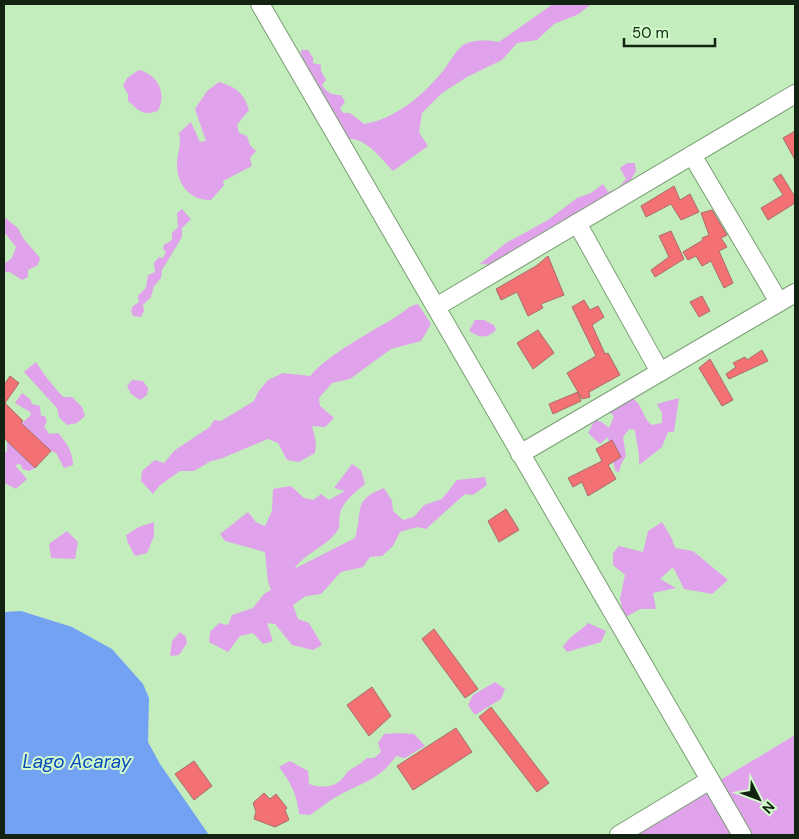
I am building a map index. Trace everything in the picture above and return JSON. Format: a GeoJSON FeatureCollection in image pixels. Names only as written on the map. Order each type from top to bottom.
{"type":"FeatureCollection","features":[{"type":"Feature","properties":{"kind":"street"},"geometry":{"type":"LineString","coordinates":[[260,4],[742,835]]}},
{"type":"Feature","properties":{"kind":"street"},"geometry":{"type":"LineString","coordinates":[[436,307],[795,94]]}},
{"type":"Feature","properties":{"kind":"street"},"geometry":{"type":"LineString","coordinates":[[692,155],[779,302]]}},
{"type":"Feature","properties":{"kind":"street"},"geometry":{"type":"LineString","coordinates":[[577,223],[660,372]]}},
{"type":"Feature","properties":{"kind":"street"},"geometry":{"type":"LineString","coordinates":[[520,454],[795,293]]}},
{"type":"Feature","properties":{"kind":"street"},"geometry":{"type":"LineString","coordinates":[[619,835],[710,780]]}},
{"type":"Feature","properties":{"kind":"shaded area"},"geometry":{"type":"Polygon","coordinates":[[[553,4],[591,4],[579,14],[554,24],[537,40],[517,43],[502,60],[467,77],[442,93],[422,113],[419,132],[428,146],[393,171],[367,145],[361,141],[347,139],[300,62],[301,50],[308,50],[313,58],[313,63],[321,65],[321,71],[326,80],[322,85],[324,88],[330,93],[341,95],[345,102],[340,108],[343,113],[350,113],[364,124],[387,117],[408,105],[435,80],[462,46],[470,42],[499,42],[553,4]]]}},
{"type":"Feature","properties":{"kind":"shaded area"},"geometry":{"type":"Polygon","coordinates":[[[139,70],[146,72],[156,80],[159,86],[162,98],[158,111],[142,112],[128,101],[128,94],[123,86],[127,78],[139,70]]]}},
{"type":"Feature","properties":{"kind":"shaded area"},"geometry":{"type":"Polygon","coordinates":[[[219,82],[235,89],[245,99],[249,110],[237,125],[239,133],[247,136],[250,145],[256,151],[250,158],[252,166],[223,181],[224,185],[211,200],[204,200],[191,195],[182,185],[177,165],[180,142],[179,133],[191,122],[200,142],[206,141],[195,109],[207,91],[219,82]]]}},
{"type":"Feature","properties":{"kind":"shaded area"},"geometry":{"type":"Polygon","coordinates":[[[627,163],[635,163],[636,171],[628,185],[494,265],[480,264],[506,243],[548,220],[577,198],[591,193],[603,184],[608,192],[618,188],[626,179],[620,168],[627,163]]]}},
{"type":"Feature","properties":{"kind":"shaded area"},"geometry":{"type":"Polygon","coordinates":[[[182,209],[191,219],[182,228],[182,237],[162,270],[161,278],[154,286],[151,297],[143,305],[144,311],[141,317],[133,316],[131,311],[133,306],[139,302],[138,296],[146,288],[148,275],[155,272],[154,263],[159,257],[163,258],[166,252],[163,249],[164,245],[172,240],[172,233],[178,227],[177,213],[182,209]]]}},
{"type":"Feature","properties":{"kind":"shaded area"},"geometry":{"type":"Polygon","coordinates":[[[4,217],[18,228],[23,238],[40,258],[38,265],[28,270],[28,277],[22,280],[8,271],[4,274],[4,264],[12,258],[16,247],[4,232],[4,217]]]}},
{"type":"Feature","properties":{"kind":"shaded area"},"geometry":{"type":"Polygon","coordinates":[[[418,304],[431,324],[421,341],[391,349],[350,379],[332,383],[319,398],[320,406],[334,418],[325,427],[312,426],[316,442],[315,453],[299,462],[287,460],[278,443],[268,439],[211,461],[194,471],[180,471],[159,486],[153,494],[141,481],[142,471],[155,460],[164,463],[175,450],[210,427],[214,420],[221,421],[254,401],[258,392],[268,380],[283,373],[310,376],[338,352],[408,308],[418,304]]]}},
{"type":"Feature","properties":{"kind":"shaded area"},"geometry":{"type":"Polygon","coordinates":[[[475,320],[484,320],[494,325],[496,330],[486,336],[476,335],[469,331],[475,320]]]}},
{"type":"Feature","properties":{"kind":"shaded area"},"geometry":{"type":"Polygon","coordinates":[[[36,362],[63,397],[72,397],[82,407],[85,416],[77,423],[67,425],[59,417],[57,408],[24,372],[36,362]]]}},
{"type":"Feature","properties":{"kind":"shaded area"},"geometry":{"type":"Polygon","coordinates":[[[132,380],[143,381],[148,388],[147,395],[140,400],[131,394],[127,386],[132,380]]]}},
{"type":"Feature","properties":{"kind":"shaded area"},"geometry":{"type":"Polygon","coordinates":[[[22,393],[30,399],[32,404],[40,406],[41,416],[45,416],[47,422],[44,426],[49,434],[58,433],[64,440],[73,460],[73,465],[64,468],[56,453],[51,451],[35,468],[29,471],[22,469],[21,464],[15,465],[27,479],[16,489],[4,483],[4,451],[7,452],[7,437],[31,415],[30,412],[15,403],[22,393]]]}},
{"type":"Feature","properties":{"kind":"shaded area"},"geometry":{"type":"Polygon","coordinates":[[[629,396],[638,403],[652,425],[662,423],[662,413],[657,404],[679,398],[674,432],[668,432],[662,447],[639,465],[635,430],[629,429],[623,437],[626,456],[621,464],[619,473],[615,470],[608,437],[600,444],[588,433],[595,420],[602,422],[609,428],[614,416],[608,411],[629,396]]]}},
{"type":"Feature","properties":{"kind":"shaded area"},"geometry":{"type":"Polygon","coordinates":[[[352,464],[361,470],[365,484],[344,504],[340,513],[339,526],[335,534],[303,559],[294,569],[355,538],[360,507],[367,497],[374,492],[384,488],[392,501],[393,511],[403,520],[414,517],[424,505],[442,499],[457,480],[485,477],[487,485],[473,495],[465,494],[426,529],[417,527],[400,532],[393,546],[382,556],[370,557],[363,567],[341,572],[321,594],[306,596],[293,605],[298,619],[309,623],[322,645],[313,650],[292,645],[275,624],[267,623],[273,641],[263,644],[253,633],[240,636],[228,652],[209,642],[210,632],[219,623],[228,625],[232,615],[253,608],[264,594],[271,590],[268,582],[265,552],[225,541],[220,534],[248,512],[256,522],[265,526],[272,511],[273,489],[291,486],[304,498],[313,500],[321,494],[329,500],[345,491],[334,488],[352,464]]]}},
{"type":"Feature","properties":{"kind":"shaded area"},"geometry":{"type":"Polygon","coordinates":[[[154,522],[154,536],[147,553],[135,556],[126,535],[139,527],[154,522]]]}},
{"type":"Feature","properties":{"kind":"shaded area"},"geometry":{"type":"Polygon","coordinates":[[[662,522],[675,548],[693,551],[728,580],[712,594],[684,589],[673,567],[660,579],[676,588],[653,593],[656,609],[640,609],[624,618],[620,599],[625,575],[613,565],[613,553],[619,546],[643,552],[648,531],[662,522]]]}},
{"type":"Feature","properties":{"kind":"shaded area"},"geometry":{"type":"Polygon","coordinates":[[[67,531],[78,542],[75,559],[51,558],[49,544],[67,531]]]}},
{"type":"Feature","properties":{"kind":"shaded area"},"geometry":{"type":"Polygon","coordinates":[[[588,623],[606,631],[601,642],[567,652],[563,647],[565,643],[588,623]]]}},
{"type":"Feature","properties":{"kind":"shaded area"},"geometry":{"type":"Polygon","coordinates":[[[180,632],[186,637],[187,643],[179,655],[170,656],[172,641],[180,632]]]}},
{"type":"Feature","properties":{"kind":"shaded area"},"geometry":{"type":"Polygon","coordinates":[[[495,682],[505,689],[501,699],[475,715],[468,705],[473,695],[495,682]]]}},
{"type":"Feature","properties":{"kind":"shaded area"},"geometry":{"type":"Polygon","coordinates":[[[384,734],[414,734],[425,746],[405,758],[396,756],[383,771],[369,781],[329,801],[310,815],[299,814],[293,789],[279,767],[290,761],[308,771],[309,784],[322,787],[331,786],[339,782],[347,772],[367,758],[374,758],[381,752],[378,743],[384,734]]]}},
{"type":"Feature","properties":{"kind":"shaded area"},"geometry":{"type":"Polygon","coordinates":[[[795,735],[795,835],[750,835],[717,782],[795,735]]]}},
{"type":"Feature","properties":{"kind":"shaded area"},"geometry":{"type":"Polygon","coordinates":[[[706,790],[732,835],[630,835],[706,790]]]}},
{"type":"Feature","properties":{"kind":"water","name":"Lago Acaray"},"geometry":{"type":"Polygon","coordinates":[[[21,611],[72,627],[112,649],[143,684],[149,698],[148,742],[160,764],[209,835],[4,835],[4,612],[21,611]]]}},
{"type":"Feature","properties":{"kind":"building"},"geometry":{"type":"Polygon","coordinates":[[[795,131],[795,160],[783,138],[795,131]]]}},
{"type":"Feature","properties":{"kind":"building"},"geometry":{"type":"Polygon","coordinates":[[[781,174],[795,197],[795,203],[768,220],[761,208],[783,195],[773,179],[781,174]]]}},
{"type":"Feature","properties":{"kind":"building"},"geometry":{"type":"Polygon","coordinates":[[[674,186],[680,200],[690,194],[699,212],[681,220],[671,204],[646,217],[641,206],[674,186]]]}},
{"type":"Feature","properties":{"kind":"building"},"geometry":{"type":"Polygon","coordinates":[[[712,210],[727,235],[721,238],[727,247],[719,251],[733,283],[724,288],[711,261],[702,266],[696,256],[688,260],[683,252],[709,235],[701,213],[712,210]]]}},
{"type":"Feature","properties":{"kind":"building"},"geometry":{"type":"Polygon","coordinates":[[[671,231],[684,259],[655,277],[651,270],[669,257],[659,236],[671,231]]]}},
{"type":"Feature","properties":{"kind":"building"},"geometry":{"type":"Polygon","coordinates":[[[548,256],[564,295],[541,304],[543,308],[528,316],[517,292],[501,300],[496,289],[536,266],[548,256]]]}},
{"type":"Feature","properties":{"kind":"building"},"geometry":{"type":"Polygon","coordinates":[[[702,296],[710,311],[699,317],[690,302],[702,296]]]}},
{"type":"Feature","properties":{"kind":"building"},"geometry":{"type":"Polygon","coordinates":[[[584,300],[590,310],[598,306],[604,317],[592,325],[605,354],[608,353],[620,375],[589,392],[590,397],[582,399],[567,373],[596,356],[572,307],[584,300]]]}},
{"type":"Feature","properties":{"kind":"building"},"geometry":{"type":"Polygon","coordinates":[[[538,330],[554,353],[533,369],[517,343],[538,330]]]}},
{"type":"Feature","properties":{"kind":"building"},"geometry":{"type":"Polygon","coordinates":[[[762,350],[768,361],[729,379],[726,374],[736,367],[733,363],[745,357],[747,360],[762,350]]]}},
{"type":"Feature","properties":{"kind":"building"},"geometry":{"type":"Polygon","coordinates":[[[710,359],[733,400],[722,406],[699,368],[710,359]]]}},
{"type":"Feature","properties":{"kind":"building"},"geometry":{"type":"Polygon","coordinates":[[[10,376],[19,383],[5,403],[23,421],[21,423],[51,451],[35,468],[4,438],[4,385],[10,376]]]}},
{"type":"Feature","properties":{"kind":"building"},"geometry":{"type":"Polygon","coordinates":[[[578,392],[581,401],[553,414],[549,404],[578,392]]]}},
{"type":"Feature","properties":{"kind":"building"},"geometry":{"type":"Polygon","coordinates":[[[612,440],[621,457],[608,465],[616,479],[588,496],[582,482],[573,487],[568,478],[602,461],[596,449],[612,440]]]}},
{"type":"Feature","properties":{"kind":"building"},"geometry":{"type":"Polygon","coordinates":[[[506,509],[519,530],[499,542],[488,521],[506,509]]]}},
{"type":"Feature","properties":{"kind":"building"},"geometry":{"type":"Polygon","coordinates":[[[434,629],[478,689],[465,698],[422,639],[434,629]]]}},
{"type":"Feature","properties":{"kind":"building"},"geometry":{"type":"Polygon","coordinates":[[[372,687],[391,716],[369,736],[347,705],[372,687]]]}},
{"type":"Feature","properties":{"kind":"building"},"geometry":{"type":"Polygon","coordinates":[[[491,707],[549,783],[537,792],[479,717],[491,707]]]}},
{"type":"Feature","properties":{"kind":"building"},"geometry":{"type":"Polygon","coordinates":[[[456,728],[472,752],[413,790],[397,766],[456,728]]]}},
{"type":"Feature","properties":{"kind":"building"},"geometry":{"type":"Polygon","coordinates":[[[194,761],[212,786],[194,800],[175,774],[194,761]]]}},
{"type":"Feature","properties":{"kind":"building"},"geometry":{"type":"Polygon","coordinates":[[[264,793],[270,799],[276,794],[287,808],[285,810],[289,820],[275,827],[254,819],[256,812],[253,803],[264,793]]]}}]}
